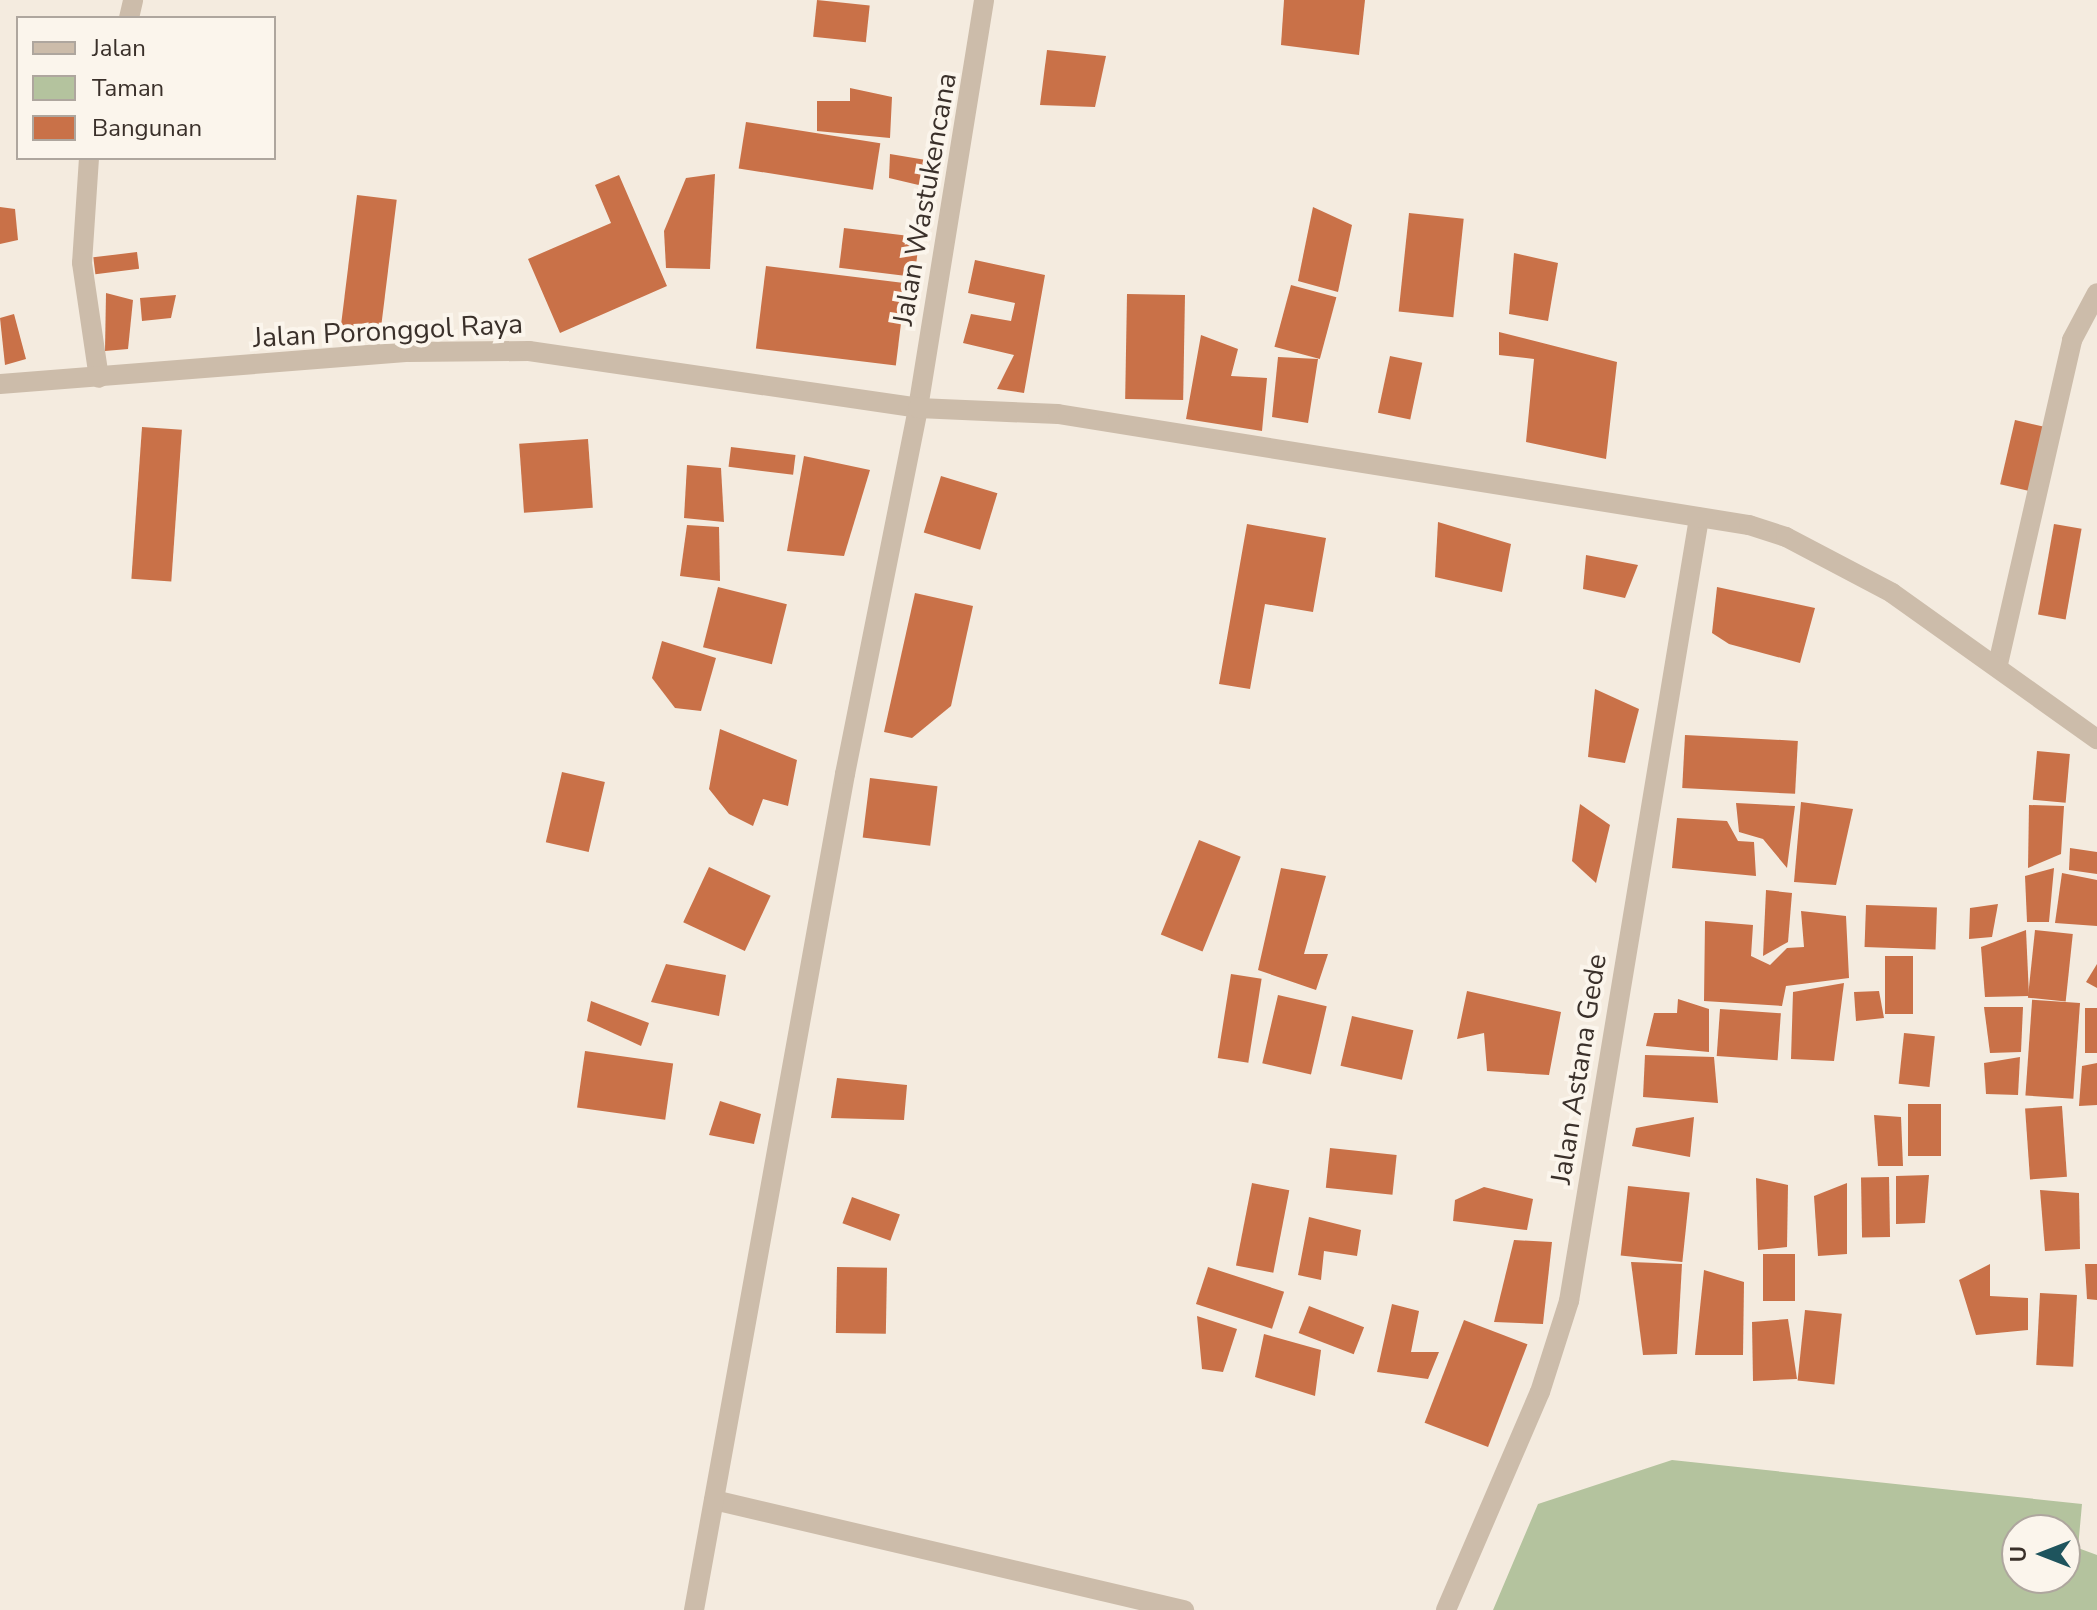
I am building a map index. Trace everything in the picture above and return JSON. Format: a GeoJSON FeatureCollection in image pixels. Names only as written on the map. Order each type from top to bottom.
{"type":"FeatureCollection","features":[{"type":"Feature","properties":{"kind":"street","name":"Jalan Wastukencana"},"geometry":{"type":"LineString","coordinates":[[694,1610],[845,774],[918,408],[984,0]]}},
{"type":"Feature","properties":{"kind":"street"},"geometry":{"type":"LineString","coordinates":[[89,160],[82,263],[99,378]]}},
{"type":"Feature","properties":{"kind":"street"},"geometry":{"type":"LineString","coordinates":[[1998,664],[2072,340],[2097,293]]}},
{"type":"Feature","properties":{"kind":"street","name":"Jalan Poronggol Raya"},"geometry":{"type":"LineString","coordinates":[[4,384],[409,352],[529,351],[918,408],[1058,414],[1699,518],[1762,529],[1836,561],[1998,664],[2097,739]]}},
{"type":"Feature","properties":{"kind":"street","name":"Jalan Astana Gede"},"geometry":{"type":"LineString","coordinates":[[1446,1610],[1540,1392],[1569,1301],[1699,518]]}},
{"type":"Feature","properties":{"kind":"street"},"geometry":{"type":"LineString","coordinates":[[714,1500],[1184,1610]]}},
{"type":"Feature","properties":{"kind":"green space"},"geometry":{"type":"Polygon","coordinates":[[[1672,1460],[2082,1504],[2081,1515],[2001,1514],[2001,1594],[2081,1594],[2081,1549],[2097,1555],[2097,1610],[1493,1610],[1538,1504],[1672,1460]]]}},
{"type":"Feature","properties":{"kind":"building"},"geometry":{"type":"Polygon","coordinates":[[[817,0],[870,6],[866,42],[813,37],[817,0]]]}},
{"type":"Feature","properties":{"kind":"building"},"geometry":{"type":"Polygon","coordinates":[[[1284,0],[1365,0],[1359,55],[1281,45],[1284,0]]]}},
{"type":"Feature","properties":{"kind":"building"},"geometry":{"type":"Polygon","coordinates":[[[1047,50],[1106,56],[1095,107],[1040,105],[1047,50]]]}},
{"type":"Feature","properties":{"kind":"building"},"geometry":{"type":"Polygon","coordinates":[[[850,88],[892,97],[890,138],[817,131],[817,101],[850,101],[850,88]]]}},
{"type":"Feature","properties":{"kind":"building"},"geometry":{"type":"Polygon","coordinates":[[[746,122],[880,143],[873,190],[739,168],[746,122]]]}},
{"type":"Feature","properties":{"kind":"building"},"geometry":{"type":"Polygon","coordinates":[[[890,154],[932,161],[927,187],[889,178],[890,154]]]}},
{"type":"Feature","properties":{"kind":"building"},"geometry":{"type":"Polygon","coordinates":[[[715,174],[710,269],[666,268],[664,231],[686,178],[715,174]]]}},
{"type":"Feature","properties":{"kind":"building"},"geometry":{"type":"Polygon","coordinates":[[[619,175],[667,286],[560,333],[528,259],[611,223],[595,185],[619,175]]]}},
{"type":"Feature","properties":{"kind":"building"},"geometry":{"type":"Polygon","coordinates":[[[357,195],[397,200],[380,333],[341,328],[357,195]]]}},
{"type":"Feature","properties":{"kind":"building"},"geometry":{"type":"Polygon","coordinates":[[[0,207],[15,209],[18,240],[0,244],[0,207]]]}},
{"type":"Feature","properties":{"kind":"building"},"geometry":{"type":"Polygon","coordinates":[[[1313,207],[1352,225],[1338,292],[1298,281],[1313,207]]]}},
{"type":"Feature","properties":{"kind":"building"},"geometry":{"type":"Polygon","coordinates":[[[1409,213],[1464,219],[1453,317],[1399,311],[1409,213]]]}},
{"type":"Feature","properties":{"kind":"building"},"geometry":{"type":"Polygon","coordinates":[[[844,228],[919,237],[915,277],[839,268],[844,228]]]}},
{"type":"Feature","properties":{"kind":"building"},"geometry":{"type":"Polygon","coordinates":[[[137,252],[139,269],[95,274],[93,257],[137,252]]]}},
{"type":"Feature","properties":{"kind":"building"},"geometry":{"type":"Polygon","coordinates":[[[1514,253],[1558,263],[1548,321],[1509,314],[1514,253]]]}},
{"type":"Feature","properties":{"kind":"building"},"geometry":{"type":"Polygon","coordinates":[[[975,260],[1045,275],[1024,393],[997,389],[1014,355],[963,343],[971,314],[1011,321],[1015,303],[968,293],[975,260]]]}},
{"type":"Feature","properties":{"kind":"building"},"geometry":{"type":"Polygon","coordinates":[[[766,266],[906,283],[896,366],[756,348],[766,266]]]}},
{"type":"Feature","properties":{"kind":"building"},"geometry":{"type":"Polygon","coordinates":[[[1291,285],[1336,297],[1320,359],[1274,347],[1291,285]]]}},
{"type":"Feature","properties":{"kind":"building"},"geometry":{"type":"Polygon","coordinates":[[[106,293],[133,300],[128,349],[105,351],[106,293]]]}},
{"type":"Feature","properties":{"kind":"building"},"geometry":{"type":"Polygon","coordinates":[[[1127,294],[1185,295],[1183,400],[1125,399],[1127,294]]]}},
{"type":"Feature","properties":{"kind":"building"},"geometry":{"type":"Polygon","coordinates":[[[176,295],[171,318],[142,321],[140,298],[176,295]]]}},
{"type":"Feature","properties":{"kind":"building"},"geometry":{"type":"Polygon","coordinates":[[[14,314],[26,359],[5,365],[0,318],[14,314]]]}},
{"type":"Feature","properties":{"kind":"building"},"geometry":{"type":"Polygon","coordinates":[[[1499,332],[1617,362],[1606,459],[1526,442],[1534,359],[1499,355],[1499,332]]]}},
{"type":"Feature","properties":{"kind":"building"},"geometry":{"type":"Polygon","coordinates":[[[1201,335],[1238,349],[1231,376],[1267,378],[1262,431],[1186,419],[1201,335]]]}},
{"type":"Feature","properties":{"kind":"building"},"geometry":{"type":"Polygon","coordinates":[[[1390,356],[1422,363],[1410,420],[1378,413],[1390,356]]]}},
{"type":"Feature","properties":{"kind":"building"},"geometry":{"type":"Polygon","coordinates":[[[1278,357],[1318,359],[1308,423],[1272,417],[1278,357]]]}},
{"type":"Feature","properties":{"kind":"building"},"geometry":{"type":"Polygon","coordinates":[[[2015,420],[2045,427],[2030,491],[2000,484],[2015,420]]]}},
{"type":"Feature","properties":{"kind":"building"},"geometry":{"type":"Polygon","coordinates":[[[142,427],[182,430],[171,581],[131,579],[142,427]]]}},
{"type":"Feature","properties":{"kind":"building"},"geometry":{"type":"Polygon","coordinates":[[[588,439],[593,508],[524,513],[519,444],[588,439]]]}},
{"type":"Feature","properties":{"kind":"building"},"geometry":{"type":"Polygon","coordinates":[[[731,447],[796,455],[793,475],[729,467],[731,447]]]}},
{"type":"Feature","properties":{"kind":"building"},"geometry":{"type":"Polygon","coordinates":[[[804,456],[870,470],[844,556],[787,551],[804,456]]]}},
{"type":"Feature","properties":{"kind":"building"},"geometry":{"type":"Polygon","coordinates":[[[687,465],[721,468],[724,522],[684,518],[687,465]]]}},
{"type":"Feature","properties":{"kind":"building"},"geometry":{"type":"Polygon","coordinates":[[[941,476],[997,493],[980,550],[924,532],[941,476]]]}},
{"type":"Feature","properties":{"kind":"building"},"geometry":{"type":"Polygon","coordinates":[[[1438,522],[1511,544],[1502,592],[1435,577],[1438,522]]]}},
{"type":"Feature","properties":{"kind":"building"},"geometry":{"type":"Polygon","coordinates":[[[1247,524],[1326,538],[1313,612],[1265,604],[1250,689],[1219,684],[1247,524]]]}},
{"type":"Feature","properties":{"kind":"building"},"geometry":{"type":"Polygon","coordinates":[[[2054,524],[2082,529],[2066,619],[2038,615],[2054,524]]]}},
{"type":"Feature","properties":{"kind":"building"},"geometry":{"type":"Polygon","coordinates":[[[687,525],[719,527],[720,581],[680,576],[687,525]]]}},
{"type":"Feature","properties":{"kind":"building"},"geometry":{"type":"Polygon","coordinates":[[[1586,555],[1638,565],[1625,598],[1583,589],[1586,555]]]}},
{"type":"Feature","properties":{"kind":"building"},"geometry":{"type":"Polygon","coordinates":[[[718,587],[787,604],[772,664],[703,647],[718,587]]]}},
{"type":"Feature","properties":{"kind":"building"},"geometry":{"type":"Polygon","coordinates":[[[1717,587],[1815,608],[1800,663],[1729,644],[1712,633],[1717,587]]]}},
{"type":"Feature","properties":{"kind":"building"},"geometry":{"type":"Polygon","coordinates":[[[915,593],[973,606],[951,706],[912,738],[884,732],[915,593]]]}},
{"type":"Feature","properties":{"kind":"building"},"geometry":{"type":"Polygon","coordinates":[[[662,641],[716,658],[701,711],[675,708],[652,678],[662,641]]]}},
{"type":"Feature","properties":{"kind":"building"},"geometry":{"type":"Polygon","coordinates":[[[1595,689],[1639,709],[1625,763],[1588,757],[1595,689]]]}},
{"type":"Feature","properties":{"kind":"building"},"geometry":{"type":"Polygon","coordinates":[[[720,729],[797,760],[788,806],[763,799],[753,826],[729,814],[709,789],[720,729]]]}},
{"type":"Feature","properties":{"kind":"building"},"geometry":{"type":"Polygon","coordinates":[[[1685,735],[1798,741],[1795,794],[1682,788],[1685,735]]]}},
{"type":"Feature","properties":{"kind":"building"},"geometry":{"type":"Polygon","coordinates":[[[2037,751],[2070,754],[2066,803],[2033,800],[2037,751]]]}},
{"type":"Feature","properties":{"kind":"building"},"geometry":{"type":"Polygon","coordinates":[[[562,772],[605,782],[589,852],[546,842],[562,772]]]}},
{"type":"Feature","properties":{"kind":"building"},"geometry":{"type":"Polygon","coordinates":[[[870,778],[937,786],[930,846],[863,838],[870,778]]]}},
{"type":"Feature","properties":{"kind":"building"},"geometry":{"type":"Polygon","coordinates":[[[1801,802],[1853,809],[1836,885],[1794,882],[1801,802]]]}},
{"type":"Feature","properties":{"kind":"building"},"geometry":{"type":"Polygon","coordinates":[[[1736,803],[1795,806],[1787,868],[1763,839],[1739,832],[1736,803]]]}},
{"type":"Feature","properties":{"kind":"building"},"geometry":{"type":"Polygon","coordinates":[[[1580,804],[1610,825],[1596,883],[1572,861],[1580,804]]]}},
{"type":"Feature","properties":{"kind":"building"},"geometry":{"type":"Polygon","coordinates":[[[2029,805],[2064,806],[2061,854],[2028,868],[2029,805]]]}},
{"type":"Feature","properties":{"kind":"building"},"geometry":{"type":"Polygon","coordinates":[[[1677,818],[1727,821],[1738,841],[1754,842],[1756,876],[1672,868],[1677,818]]]}},
{"type":"Feature","properties":{"kind":"building"},"geometry":{"type":"Polygon","coordinates":[[[1199,840],[1241,857],[1203,951],[1161,935],[1199,840]]]}},
{"type":"Feature","properties":{"kind":"building"},"geometry":{"type":"Polygon","coordinates":[[[2070,848],[2097,852],[2097,874],[2069,870],[2070,848]]]}},
{"type":"Feature","properties":{"kind":"building"},"geometry":{"type":"Polygon","coordinates":[[[709,867],[771,896],[745,951],[683,922],[709,867]]]}},
{"type":"Feature","properties":{"kind":"building"},"geometry":{"type":"Polygon","coordinates":[[[1281,868],[1326,876],[1304,954],[1328,954],[1316,990],[1258,970],[1281,868]]]}},
{"type":"Feature","properties":{"kind":"building"},"geometry":{"type":"Polygon","coordinates":[[[2054,868],[2049,922],[2027,922],[2025,876],[2054,868]]]}},
{"type":"Feature","properties":{"kind":"building"},"geometry":{"type":"Polygon","coordinates":[[[2062,873],[2097,880],[2097,926],[2055,923],[2062,873]]]}},
{"type":"Feature","properties":{"kind":"building"},"geometry":{"type":"Polygon","coordinates":[[[1766,890],[1792,893],[1788,942],[1763,956],[1766,890]]]}},
{"type":"Feature","properties":{"kind":"building"},"geometry":{"type":"Polygon","coordinates":[[[1998,904],[1992,937],[1969,939],[1970,908],[1998,904]]]}},
{"type":"Feature","properties":{"kind":"building"},"geometry":{"type":"Polygon","coordinates":[[[1866,905],[1937,907],[1935,949],[1865,947],[1866,905]]]}},
{"type":"Feature","properties":{"kind":"building"},"geometry":{"type":"Polygon","coordinates":[[[1801,911],[1846,916],[1849,978],[1786,986],[1782,1006],[1704,1001],[1705,921],[1753,925],[1751,956],[1770,965],[1787,948],[1804,947],[1801,911]]]}},
{"type":"Feature","properties":{"kind":"building"},"geometry":{"type":"Polygon","coordinates":[[[2026,930],[2029,996],[1985,997],[1981,947],[2026,930]]]}},
{"type":"Feature","properties":{"kind":"building"},"geometry":{"type":"Polygon","coordinates":[[[2035,930],[2073,934],[2066,1002],[2028,998],[2035,930]]]}},
{"type":"Feature","properties":{"kind":"building"},"geometry":{"type":"Polygon","coordinates":[[[1885,956],[1913,956],[1913,1014],[1885,1014],[1885,956]]]}},
{"type":"Feature","properties":{"kind":"building"},"geometry":{"type":"Polygon","coordinates":[[[666,964],[726,975],[719,1016],[651,1002],[666,964]]]}},
{"type":"Feature","properties":{"kind":"building"},"geometry":{"type":"Polygon","coordinates":[[[2097,964],[2097,988],[2086,982],[2097,964]]]}},
{"type":"Feature","properties":{"kind":"building"},"geometry":{"type":"Polygon","coordinates":[[[1231,974],[1262,979],[1248,1063],[1218,1058],[1231,974]]]}},
{"type":"Feature","properties":{"kind":"building"},"geometry":{"type":"Polygon","coordinates":[[[1844,983],[1834,1061],[1791,1059],[1793,992],[1844,983]]]}},
{"type":"Feature","properties":{"kind":"building"},"geometry":{"type":"Polygon","coordinates":[[[1467,991],[1561,1012],[1549,1075],[1487,1071],[1484,1033],[1457,1039],[1467,991]]]}},
{"type":"Feature","properties":{"kind":"building"},"geometry":{"type":"Polygon","coordinates":[[[1879,991],[1884,1018],[1856,1021],[1854,992],[1879,991]]]}},
{"type":"Feature","properties":{"kind":"building"},"geometry":{"type":"Polygon","coordinates":[[[1278,995],[1327,1006],[1311,1074],[1262,1063],[1278,995]]]}},
{"type":"Feature","properties":{"kind":"building"},"geometry":{"type":"Polygon","coordinates":[[[1678,999],[1709,1009],[1709,1052],[1646,1046],[1654,1013],[1677,1013],[1678,999]]]}},
{"type":"Feature","properties":{"kind":"building"},"geometry":{"type":"Polygon","coordinates":[[[2032,1000],[2080,1003],[2073,1099],[2025,1095],[2032,1000]]]}},
{"type":"Feature","properties":{"kind":"building"},"geometry":{"type":"Polygon","coordinates":[[[591,1001],[649,1023],[641,1046],[587,1021],[591,1001]]]}},
{"type":"Feature","properties":{"kind":"building"},"geometry":{"type":"Polygon","coordinates":[[[1984,1007],[2023,1007],[2021,1052],[1990,1053],[1984,1007]]]}},
{"type":"Feature","properties":{"kind":"building"},"geometry":{"type":"Polygon","coordinates":[[[2085,1008],[2097,1008],[2097,1053],[2085,1053],[2085,1008]]]}},
{"type":"Feature","properties":{"kind":"building"},"geometry":{"type":"Polygon","coordinates":[[[1720,1009],[1781,1013],[1778,1060],[1717,1056],[1720,1009]]]}},
{"type":"Feature","properties":{"kind":"building"},"geometry":{"type":"Polygon","coordinates":[[[1352,1016],[1413,1030],[1402,1080],[1341,1066],[1352,1016]]]}},
{"type":"Feature","properties":{"kind":"building"},"geometry":{"type":"Polygon","coordinates":[[[1904,1033],[1935,1036],[1929,1087],[1899,1084],[1904,1033]]]}},
{"type":"Feature","properties":{"kind":"building"},"geometry":{"type":"Polygon","coordinates":[[[585,1051],[673,1063],[665,1120],[577,1107],[585,1051]]]}},
{"type":"Feature","properties":{"kind":"building"},"geometry":{"type":"Polygon","coordinates":[[[1645,1055],[1714,1057],[1718,1103],[1643,1097],[1645,1055]]]}},
{"type":"Feature","properties":{"kind":"building"},"geometry":{"type":"Polygon","coordinates":[[[2020,1057],[2018,1095],[1986,1094],[1984,1063],[2020,1057]]]}},
{"type":"Feature","properties":{"kind":"building"},"geometry":{"type":"Polygon","coordinates":[[[2097,1063],[2097,1105],[2079,1106],[2082,1066],[2097,1063]]]}},
{"type":"Feature","properties":{"kind":"building"},"geometry":{"type":"Polygon","coordinates":[[[837,1078],[907,1085],[904,1120],[831,1118],[837,1078]]]}},
{"type":"Feature","properties":{"kind":"building"},"geometry":{"type":"Polygon","coordinates":[[[720,1101],[761,1114],[754,1144],[709,1135],[720,1101]]]}},
{"type":"Feature","properties":{"kind":"building"},"geometry":{"type":"Polygon","coordinates":[[[1908,1104],[1941,1104],[1941,1156],[1908,1156],[1908,1104]]]}},
{"type":"Feature","properties":{"kind":"building"},"geometry":{"type":"Polygon","coordinates":[[[2062,1106],[2067,1177],[2030,1179],[2025,1109],[2062,1106]]]}},
{"type":"Feature","properties":{"kind":"building"},"geometry":{"type":"Polygon","coordinates":[[[1874,1115],[1901,1117],[1903,1166],[1878,1166],[1874,1115]]]}},
{"type":"Feature","properties":{"kind":"building"},"geometry":{"type":"Polygon","coordinates":[[[1694,1117],[1690,1157],[1632,1146],[1636,1128],[1694,1117]]]}},
{"type":"Feature","properties":{"kind":"building"},"geometry":{"type":"Polygon","coordinates":[[[1330,1148],[1397,1155],[1392,1195],[1326,1188],[1330,1148]]]}},
{"type":"Feature","properties":{"kind":"building"},"geometry":{"type":"Polygon","coordinates":[[[1929,1175],[1925,1223],[1896,1224],[1896,1176],[1929,1175]]]}},
{"type":"Feature","properties":{"kind":"building"},"geometry":{"type":"Polygon","coordinates":[[[1861,1177],[1889,1177],[1890,1237],[1862,1237],[1861,1177]]]}},
{"type":"Feature","properties":{"kind":"building"},"geometry":{"type":"Polygon","coordinates":[[[1756,1178],[1788,1185],[1787,1247],[1758,1250],[1756,1178]]]}},
{"type":"Feature","properties":{"kind":"building"},"geometry":{"type":"Polygon","coordinates":[[[1252,1183],[1289,1190],[1273,1273],[1236,1265],[1252,1183]]]}},
{"type":"Feature","properties":{"kind":"building"},"geometry":{"type":"Polygon","coordinates":[[[1847,1183],[1847,1254],[1818,1256],[1814,1196],[1847,1183]]]}},
{"type":"Feature","properties":{"kind":"building"},"geometry":{"type":"Polygon","coordinates":[[[1628,1186],[1690,1192],[1682,1262],[1621,1256],[1628,1186]]]}},
{"type":"Feature","properties":{"kind":"building"},"geometry":{"type":"Polygon","coordinates":[[[1484,1187],[1533,1199],[1527,1230],[1453,1221],[1455,1200],[1484,1187]]]}},
{"type":"Feature","properties":{"kind":"building"},"geometry":{"type":"Polygon","coordinates":[[[2040,1190],[2079,1193],[2080,1249],[2045,1251],[2040,1190]]]}},
{"type":"Feature","properties":{"kind":"building"},"geometry":{"type":"Polygon","coordinates":[[[852,1197],[900,1214],[890,1241],[842,1223],[852,1197]]]}},
{"type":"Feature","properties":{"kind":"building"},"geometry":{"type":"Polygon","coordinates":[[[1309,1217],[1361,1230],[1357,1256],[1324,1251],[1321,1280],[1298,1275],[1309,1217]]]}},
{"type":"Feature","properties":{"kind":"building"},"geometry":{"type":"Polygon","coordinates":[[[1514,1240],[1552,1242],[1543,1324],[1494,1322],[1514,1240]]]}},
{"type":"Feature","properties":{"kind":"building"},"geometry":{"type":"Polygon","coordinates":[[[1763,1254],[1795,1254],[1795,1301],[1763,1301],[1763,1254]]]}},
{"type":"Feature","properties":{"kind":"building"},"geometry":{"type":"Polygon","coordinates":[[[1631,1262],[1682,1264],[1677,1354],[1643,1355],[1631,1262]]]}},
{"type":"Feature","properties":{"kind":"building"},"geometry":{"type":"Polygon","coordinates":[[[1990,1264],[1990,1296],[2028,1298],[2028,1330],[1976,1335],[1959,1280],[1990,1264]]]}},
{"type":"Feature","properties":{"kind":"building"},"geometry":{"type":"Polygon","coordinates":[[[2085,1264],[2097,1264],[2097,1300],[2087,1299],[2085,1264]]]}},
{"type":"Feature","properties":{"kind":"building"},"geometry":{"type":"Polygon","coordinates":[[[837,1267],[887,1268],[886,1334],[836,1333],[837,1267]]]}},
{"type":"Feature","properties":{"kind":"building"},"geometry":{"type":"Polygon","coordinates":[[[1208,1267],[1284,1292],[1272,1329],[1196,1304],[1208,1267]]]}},
{"type":"Feature","properties":{"kind":"building"},"geometry":{"type":"Polygon","coordinates":[[[1704,1270],[1744,1282],[1743,1355],[1695,1355],[1704,1270]]]}},
{"type":"Feature","properties":{"kind":"building"},"geometry":{"type":"Polygon","coordinates":[[[2040,1293],[2077,1295],[2073,1367],[2036,1365],[2040,1293]]]}},
{"type":"Feature","properties":{"kind":"building"},"geometry":{"type":"Polygon","coordinates":[[[1392,1304],[1419,1311],[1411,1352],[1439,1352],[1428,1379],[1377,1372],[1392,1304]]]}},
{"type":"Feature","properties":{"kind":"building"},"geometry":{"type":"Polygon","coordinates":[[[1309,1306],[1364,1327],[1354,1354],[1299,1333],[1309,1306]]]}},
{"type":"Feature","properties":{"kind":"building"},"geometry":{"type":"Polygon","coordinates":[[[1805,1310],[1842,1314],[1834,1384],[1798,1381],[1805,1310]]]}},
{"type":"Feature","properties":{"kind":"building"},"geometry":{"type":"Polygon","coordinates":[[[1197,1316],[1237,1329],[1223,1372],[1202,1369],[1197,1316]]]}},
{"type":"Feature","properties":{"kind":"building"},"geometry":{"type":"Polygon","coordinates":[[[1788,1319],[1797,1379],[1753,1381],[1752,1322],[1788,1319]]]}},
{"type":"Feature","properties":{"kind":"building"},"geometry":{"type":"Polygon","coordinates":[[[1464,1320],[1527,1344],[1488,1447],[1425,1423],[1464,1320]]]}},
{"type":"Feature","properties":{"kind":"building"},"geometry":{"type":"Polygon","coordinates":[[[1264,1334],[1321,1350],[1315,1396],[1255,1377],[1264,1334]]]}}]}
